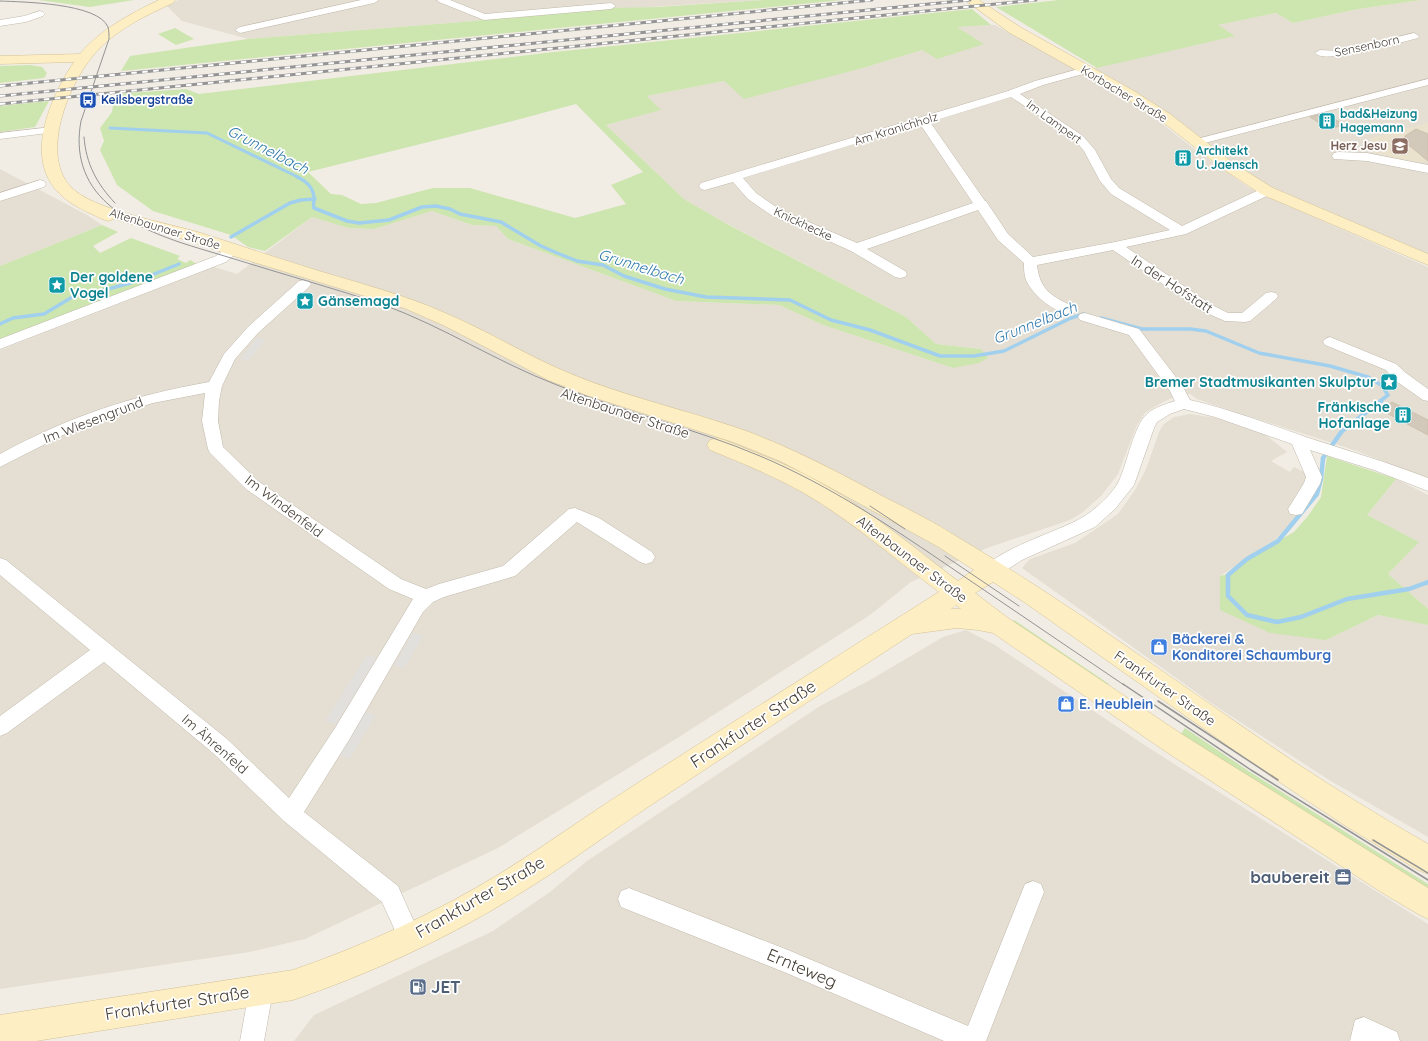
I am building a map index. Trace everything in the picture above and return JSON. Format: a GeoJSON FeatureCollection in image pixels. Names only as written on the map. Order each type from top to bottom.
{"type":"FeatureCollection","features":[{"type":"Feature","properties":{"kind":"main road","name":"Altenbaunaer Straße"},"geometry":{"type":"LineString","coordinates":[[169,0],[150,9],[117,29],[87,54],[72,77],[60,101],[52,130],[49,155],[50,164],[62,188],[133,230],[410,304],[451,322],[555,375],[593,390],[740,437],[787,456],[832,478],[945,540],[993,570]]}},
{"type":"Feature","properties":{"kind":"main road","name":"Korbacher Straße"},"geometry":{"type":"LineString","coordinates":[[971,0],[1015,30],[1129,94],[1166,117],[1228,166],[1267,191],[1428,260]]}},
{"type":"Feature","properties":{"kind":"main road"},"geometry":{"type":"LineString","coordinates":[[0,60],[46,59],[87,54]]}},
{"type":"Feature","properties":{"kind":"main road"},"geometry":{"type":"LineString","coordinates":[[46,59],[63,64],[72,77]]}},
{"type":"Feature","properties":{"kind":"main road","name":"Altenbaunaer Straße"},"geometry":{"type":"LineString","coordinates":[[227,255],[244,267],[304,284],[400,316],[422,325],[522,376],[574,398],[706,440],[769,466],[811,487],[840,505],[1000,625]]}},
{"type":"Feature","properties":{"kind":"main road","name":"Frankfurter Straße"},"geometry":{"type":"LineString","coordinates":[[0,1031],[293,985],[328,973],[408,939],[468,908],[511,883],[747,727],[993,570],[1032,595],[1286,772],[1354,816],[1428,860]]}},
{"type":"Feature","properties":{"kind":"main road","name":"Frankfurter Straße"},"geometry":{"type":"LineString","coordinates":[[904,628],[936,620],[971,618],[985,620],[1000,625],[1174,743],[1391,882],[1428,904]]}},
{"type":"Feature","properties":{"kind":"street"},"geometry":{"type":"LineString","coordinates":[[240,30],[374,0]]}},
{"type":"Feature","properties":{"kind":"street"},"geometry":{"type":"LineString","coordinates":[[442,0],[484,16],[611,6],[597,0]]}},
{"type":"Feature","properties":{"kind":"street"},"geometry":{"type":"LineString","coordinates":[[0,23],[26,19],[40,14]]}},
{"type":"Feature","properties":{"kind":"street","name":"Sensenborn"},"geometry":{"type":"LineString","coordinates":[[1320,53],[1339,54],[1414,36]]}},
{"type":"Feature","properties":{"kind":"street","name":"Am Kranichholz"},"geometry":{"type":"LineString","coordinates":[[705,186],[736,178],[1012,93],[1039,83],[1086,70]]}},
{"type":"Feature","properties":{"kind":"street"},"geometry":{"type":"LineString","coordinates":[[1197,142],[1425,85]]}},
{"type":"Feature","properties":{"kind":"street","name":"Im Lampert"},"geometry":{"type":"LineString","coordinates":[[1012,93],[1079,138],[1089,150],[1106,181],[1115,190],[1181,231]]}},
{"type":"Feature","properties":{"kind":"street"},"geometry":{"type":"LineString","coordinates":[[924,120],[1003,237],[1030,262],[1032,278],[1038,288],[1053,302],[1069,310]]}},
{"type":"Feature","properties":{"kind":"street"},"geometry":{"type":"LineString","coordinates":[[0,136],[52,130]]}},
{"type":"Feature","properties":{"kind":"street"},"geometry":{"type":"LineString","coordinates":[[1338,156],[1367,157],[1428,169]]}},
{"type":"Feature","properties":{"kind":"street","name":"Knickhecke"},"geometry":{"type":"LineString","coordinates":[[736,178],[752,196],[775,212],[856,248],[900,274]]}},
{"type":"Feature","properties":{"kind":"street"},"geometry":{"type":"LineString","coordinates":[[0,197],[40,184]]}},
{"type":"Feature","properties":{"kind":"street","name":"In der Hofstatt"},"geometry":{"type":"LineString","coordinates":[[1030,262],[1115,246],[1181,231],[1267,191]]}},
{"type":"Feature","properties":{"kind":"street"},"geometry":{"type":"LineString","coordinates":[[856,248],[982,204]]}},
{"type":"Feature","properties":{"kind":"street","name":"In der Hofstatt"},"geometry":{"type":"LineString","coordinates":[[1115,246],[1207,308],[1225,316],[1245,318],[1271,296]]}},
{"type":"Feature","properties":{"kind":"street"},"geometry":{"type":"LineString","coordinates":[[0,344],[227,255]]}},
{"type":"Feature","properties":{"kind":"street","name":"Im Windenfeld"},"geometry":{"type":"LineString","coordinates":[[304,284],[253,330],[229,357],[214,386],[211,401],[210,421],[216,449],[254,487],[395,584],[427,597]]}},
{"type":"Feature","properties":{"kind":"street"},"geometry":{"type":"LineString","coordinates":[[1085,317],[1134,332],[1177,389],[1184,404]]}},
{"type":"Feature","properties":{"kind":"street"},"geometry":{"type":"LineString","coordinates":[[1330,342],[1391,367],[1428,396]]}},
{"type":"Feature","properties":{"kind":"street","name":"Im Wiesengrund"},"geometry":{"type":"LineString","coordinates":[[0,461],[68,426],[118,408],[153,398],[214,386]]}},
{"type":"Feature","properties":{"kind":"street"},"geometry":{"type":"LineString","coordinates":[[993,570],[1016,555],[1089,522],[1109,505],[1126,485],[1146,428],[1152,418],[1165,410],[1184,404],[1218,412],[1346,456],[1380,466],[1428,485]]}},
{"type":"Feature","properties":{"kind":"street"},"geometry":{"type":"LineString","coordinates":[[1296,509],[1312,484],[1314,476],[1305,442]]}},
{"type":"Feature","properties":{"kind":"street"},"geometry":{"type":"LineString","coordinates":[[290,814],[342,734],[417,607],[427,597],[439,591],[509,571],[575,514],[593,523],[646,557]]}},
{"type":"Feature","properties":{"kind":"street","name":"Im Ährenfeld"},"geometry":{"type":"LineString","coordinates":[[0,564],[220,746],[290,814],[390,894],[404,924],[408,939]]}},
{"type":"Feature","properties":{"kind":"street"},"geometry":{"type":"LineString","coordinates":[[0,727],[104,651]]}},
{"type":"Feature","properties":{"kind":"street"},"geometry":{"type":"LineString","coordinates":[[974,1041],[1033,892]]}},
{"type":"Feature","properties":{"kind":"street","name":"Ernteweg"},"geometry":{"type":"LineString","coordinates":[[629,899],[788,962],[974,1041]]}},
{"type":"Feature","properties":{"kind":"street"},"geometry":{"type":"LineString","coordinates":[[252,1041],[261,990]]}},
{"type":"Feature","properties":{"kind":"street"},"geometry":{"type":"LineString","coordinates":[[1363,1035],[1388,1041]]}},
{"type":"Feature","properties":{"kind":"shaded area"},"geometry":{"type":"Polygon","coordinates":[[[178,0],[764,0],[501,16],[475,21],[248,39],[182,21],[167,6],[178,0]]]}},
{"type":"Feature","properties":{"kind":"shaded area"},"geometry":{"type":"Polygon","coordinates":[[[1428,0],[1428,260],[1267,191],[1197,142],[1086,70],[1234,36],[1217,25],[1276,13],[1293,23],[1358,9],[1428,0]]]}},
{"type":"Feature","properties":{"kind":"shaded area"},"geometry":{"type":"Polygon","coordinates":[[[995,25],[1129,98],[1193,148],[1248,187],[1428,267],[1428,480],[1357,451],[1214,405],[1197,399],[1190,394],[1175,397],[1163,402],[1145,413],[1137,425],[1118,474],[1102,495],[1083,512],[1070,520],[987,548],[911,582],[870,615],[679,737],[498,848],[305,939],[250,952],[0,989],[0,350],[214,267],[237,274],[312,217],[348,228],[374,229],[432,211],[472,225],[496,226],[508,239],[676,301],[779,305],[823,325],[953,368],[981,349],[936,344],[906,317],[724,222],[684,199],[606,125],[660,110],[647,96],[724,81],[824,77],[863,68],[922,50],[983,44],[957,27],[995,25]]]}},
{"type":"Feature","properties":{"kind":"shaded area","name":"Herz Jesu"},"geometry":{"type":"Polygon","coordinates":[[[1428,123],[1428,162],[1413,162],[1374,153],[1371,138],[1428,123]]]}},
{"type":"Feature","properties":{"kind":"shaded area"},"geometry":{"type":"Polygon","coordinates":[[[0,169],[87,215],[102,225],[0,266],[0,169]]]}},
{"type":"Feature","properties":{"kind":"shaded area"},"geometry":{"type":"Polygon","coordinates":[[[257,338],[266,339],[249,360],[240,359],[257,338]]]}},
{"type":"Feature","properties":{"kind":"shaded area"},"geometry":{"type":"Polygon","coordinates":[[[1190,414],[1223,419],[1266,435],[1287,452],[1271,461],[1290,472],[1294,467],[1312,476],[1289,507],[1300,514],[1275,540],[1220,576],[1326,640],[1378,615],[1428,625],[1428,837],[1329,780],[1214,705],[1022,568],[1030,559],[1075,543],[1118,514],[1135,490],[1146,469],[1159,432],[1164,424],[1174,417],[1190,414]]]}},
{"type":"Feature","properties":{"kind":"shaded area"},"geometry":{"type":"Polygon","coordinates":[[[1396,479],[1428,495],[1428,609],[1388,574],[1418,542],[1367,515],[1396,479]]]}},
{"type":"Feature","properties":{"kind":"shaded area"},"geometry":{"type":"Polygon","coordinates":[[[966,630],[995,645],[1149,748],[1428,924],[1428,1041],[294,1041],[314,1015],[493,931],[550,892],[587,861],[820,706],[870,680],[943,637],[966,630]]]}},
{"type":"Feature","properties":{"kind":"shaded area"},"geometry":{"type":"Polygon","coordinates":[[[413,633],[423,636],[404,668],[394,665],[413,633]]]}},
{"type":"Feature","properties":{"kind":"shaded area"},"geometry":{"type":"Polygon","coordinates":[[[367,655],[377,658],[336,724],[325,721],[367,655]]]}},
{"type":"Feature","properties":{"kind":"shaded area"},"geometry":{"type":"Polygon","coordinates":[[[364,711],[376,715],[349,759],[338,755],[364,711]]]}},
{"type":"Feature","properties":{"kind":"green space"},"geometry":{"type":"Polygon","coordinates":[[[38,0],[134,0],[90,7],[38,0]]]}},
{"type":"Feature","properties":{"kind":"green space"},"geometry":{"type":"Polygon","coordinates":[[[764,0],[843,0],[121,71],[130,56],[248,39],[475,21],[501,16],[611,8],[657,7],[764,0]]]}},
{"type":"Feature","properties":{"kind":"green space"},"geometry":{"type":"Polygon","coordinates":[[[1059,0],[1421,0],[1358,9],[1293,23],[1276,13],[1218,25],[1235,36],[1097,68],[996,7],[1059,0]]]}},
{"type":"Feature","properties":{"kind":"green space"},"geometry":{"type":"Polygon","coordinates":[[[972,9],[991,25],[957,27],[984,44],[937,59],[922,50],[863,68],[744,99],[724,81],[647,96],[661,110],[606,125],[684,199],[727,224],[906,317],[936,344],[981,349],[988,358],[979,363],[953,368],[823,325],[779,305],[676,301],[508,239],[496,226],[472,225],[432,211],[374,229],[348,228],[312,217],[265,251],[248,247],[231,235],[153,211],[117,185],[100,150],[104,141],[100,128],[112,112],[115,94],[186,89],[199,94],[554,52],[972,9]],[[576,104],[308,172],[331,194],[342,195],[361,204],[376,203],[433,188],[470,188],[575,218],[626,204],[611,185],[643,172],[576,104]]]}},
{"type":"Feature","properties":{"kind":"green space"},"geometry":{"type":"Polygon","coordinates":[[[175,28],[194,39],[176,45],[158,34],[175,28]]]}},
{"type":"Feature","properties":{"kind":"green space"},"geometry":{"type":"Polygon","coordinates":[[[30,65],[42,67],[47,73],[44,78],[0,83],[0,66],[30,65]]]}},
{"type":"Feature","properties":{"kind":"green space"},"geometry":{"type":"Polygon","coordinates":[[[49,101],[35,127],[0,132],[0,106],[49,101]]]}},
{"type":"Feature","properties":{"kind":"green space"},"geometry":{"type":"Polygon","coordinates":[[[102,225],[118,232],[93,246],[100,253],[131,238],[180,256],[177,259],[186,263],[190,260],[197,264],[0,341],[0,266],[102,225]]]}},
{"type":"Feature","properties":{"kind":"green space"},"geometry":{"type":"Polygon","coordinates":[[[1327,456],[1396,479],[1367,515],[1419,542],[1388,574],[1428,609],[1428,625],[1378,615],[1326,640],[1270,633],[1220,610],[1220,576],[1228,574],[1247,559],[1294,532],[1308,516],[1321,497],[1327,456]]]}},
{"type":"Feature","properties":{"kind":"green space"},"geometry":{"type":"Polygon","coordinates":[[[1014,620],[1109,684],[1107,688],[1012,623],[1014,620]]]}},
{"type":"Feature","properties":{"kind":"green space"},"geometry":{"type":"Polygon","coordinates":[[[1185,728],[1250,772],[1428,884],[1428,893],[1179,737],[1185,728]]]}},
{"type":"Feature","properties":{"kind":"building","name":"bad&Heizung Hagemann"},"geometry":{"type":"Polygon","coordinates":[[[1325,113],[1344,125],[1329,129],[1310,117],[1325,113]]]}},
{"type":"Feature","properties":{"kind":"building"},"geometry":{"type":"Polygon","coordinates":[[[1416,129],[1428,134],[1428,161],[1405,142],[1405,136],[1416,129]]]}},
{"type":"Feature","properties":{"kind":"building","name":"Fränkische Hofanlage"},"geometry":{"type":"Polygon","coordinates":[[[1392,402],[1428,420],[1428,435],[1381,410],[1392,402]]]}},
{"type":"Feature","properties":{"kind":"waterway","name":"Grunnelbach"},"geometry":{"type":"LineString","coordinates":[[110,128],[207,133],[300,178]]}},
{"type":"Feature","properties":{"kind":"waterway","name":"Grunnelbach"},"geometry":{"type":"LineString","coordinates":[[297,177],[311,188],[314,199]]}},
{"type":"Feature","properties":{"kind":"waterway"},"geometry":{"type":"LineString","coordinates":[[231,237],[290,203],[314,199]]}},
{"type":"Feature","properties":{"kind":"waterway","name":"Grunnelbach"},"geometry":{"type":"LineString","coordinates":[[314,199],[314,208],[347,221],[359,223],[389,220],[422,207],[436,206],[450,209],[460,214],[501,222],[541,246],[557,253],[577,261],[603,265],[624,276],[665,289],[706,297],[790,300],[831,320],[870,330],[940,356],[974,356],[1004,351],[1071,318],[1084,314]]}},
{"type":"Feature","properties":{"kind":"waterway"},"geometry":{"type":"LineString","coordinates":[[86,295],[134,282],[179,264]]}},
{"type":"Feature","properties":{"kind":"waterway"},"geometry":{"type":"LineString","coordinates":[[0,324],[13,318],[44,314],[74,296]]}},
{"type":"Feature","properties":{"kind":"waterway","name":"Grunnelbach"},"geometry":{"type":"LineString","coordinates":[[1101,318],[1142,329],[1190,329],[1206,331],[1259,353],[1330,366],[1368,377],[1381,385],[1388,395],[1379,402]]}},
{"type":"Feature","properties":{"kind":"waterway","name":"Grunnelbach"},"geometry":{"type":"LineString","coordinates":[[1381,401],[1342,431],[1323,458],[1321,479],[1317,494],[1278,541],[1247,559],[1228,575],[1228,596],[1247,615],[1277,622],[1301,617],[1347,599],[1409,589],[1428,582]]}},
{"type":"Feature","properties":{"kind":"tram line"},"geometry":{"type":"LineString","coordinates":[[0,1],[42,3],[75,8],[90,13],[101,19],[108,27],[109,39],[81,121],[79,133],[80,156],[87,177],[99,195],[108,204],[135,223],[150,231],[182,243],[384,305],[428,324],[513,366],[557,385],[607,404],[684,428],[735,446],[786,468],[837,494],[885,524],[1124,685]]}},
{"type":"Feature","properties":{"kind":"tram line"},"geometry":{"type":"LineString","coordinates":[[84,137],[90,165],[98,181],[115,203]]}},
{"type":"Feature","properties":{"kind":"tram line"},"geometry":{"type":"LineString","coordinates":[[870,506],[905,529]]}},
{"type":"Feature","properties":{"kind":"tram line"},"geometry":{"type":"LineString","coordinates":[[945,556],[1019,606]]}},
{"type":"Feature","properties":{"kind":"tram line"},"geometry":{"type":"LineString","coordinates":[[1123,684],[1251,770],[1428,880]]}},
{"type":"Feature","properties":{"kind":"tram line"},"geometry":{"type":"LineString","coordinates":[[1158,701],[1278,780]]}},
{"type":"Feature","properties":{"kind":"tram line"},"geometry":{"type":"LineString","coordinates":[[1373,840],[1428,873]]}},
{"type":"Feature","properties":{"kind":"railway"},"geometry":{"type":"LineString","coordinates":[[0,86],[872,0]]}},
{"type":"Feature","properties":{"kind":"railway"},"geometry":{"type":"LineString","coordinates":[[0,96],[970,0]]}},
{"type":"Feature","properties":{"kind":"railway"},"geometry":{"type":"LineString","coordinates":[[0,104],[1036,0]]}},
{"type":"Feature","properties":{"kind":"place","name":"Keilsbergstraße"},"geometry":{"type":"Point","coordinates":[88,100]}},
{"type":"Feature","properties":{"kind":"place","name":"bad&Heizung Hagemann"},"geometry":{"type":"Point","coordinates":[1327,121]}},
{"type":"Feature","properties":{"kind":"place","name":"Herz Jesu"},"geometry":{"type":"Point","coordinates":[1400,146]}},
{"type":"Feature","properties":{"kind":"place","name":"Architekt U. Jaensch"},"geometry":{"type":"Point","coordinates":[1183,158]}},
{"type":"Feature","properties":{"kind":"place","name":"Der goldene Vogel"},"geometry":{"type":"Point","coordinates":[57,285]}},
{"type":"Feature","properties":{"kind":"place","name":"Gänsemagd"},"geometry":{"type":"Point","coordinates":[305,301]}},
{"type":"Feature","properties":{"kind":"place","name":"Bremer Stadtmusikanten Skulptur"},"geometry":{"type":"Point","coordinates":[1389,382]}},
{"type":"Feature","properties":{"kind":"place","name":"Fränkische Hofanlage"},"geometry":{"type":"Point","coordinates":[1403,415]}},
{"type":"Feature","properties":{"kind":"place","name":"Bäckerei & Konditorei Schaumburg"},"geometry":{"type":"Point","coordinates":[1159,647]}},
{"type":"Feature","properties":{"kind":"place","name":"E. Heublein"},"geometry":{"type":"Point","coordinates":[1066,704]}},
{"type":"Feature","properties":{"kind":"place","name":"baubereit"},"geometry":{"type":"Point","coordinates":[1343,877]}},
{"type":"Feature","properties":{"kind":"place","name":"JET"},"geometry":{"type":"Point","coordinates":[418,987]}}]}
